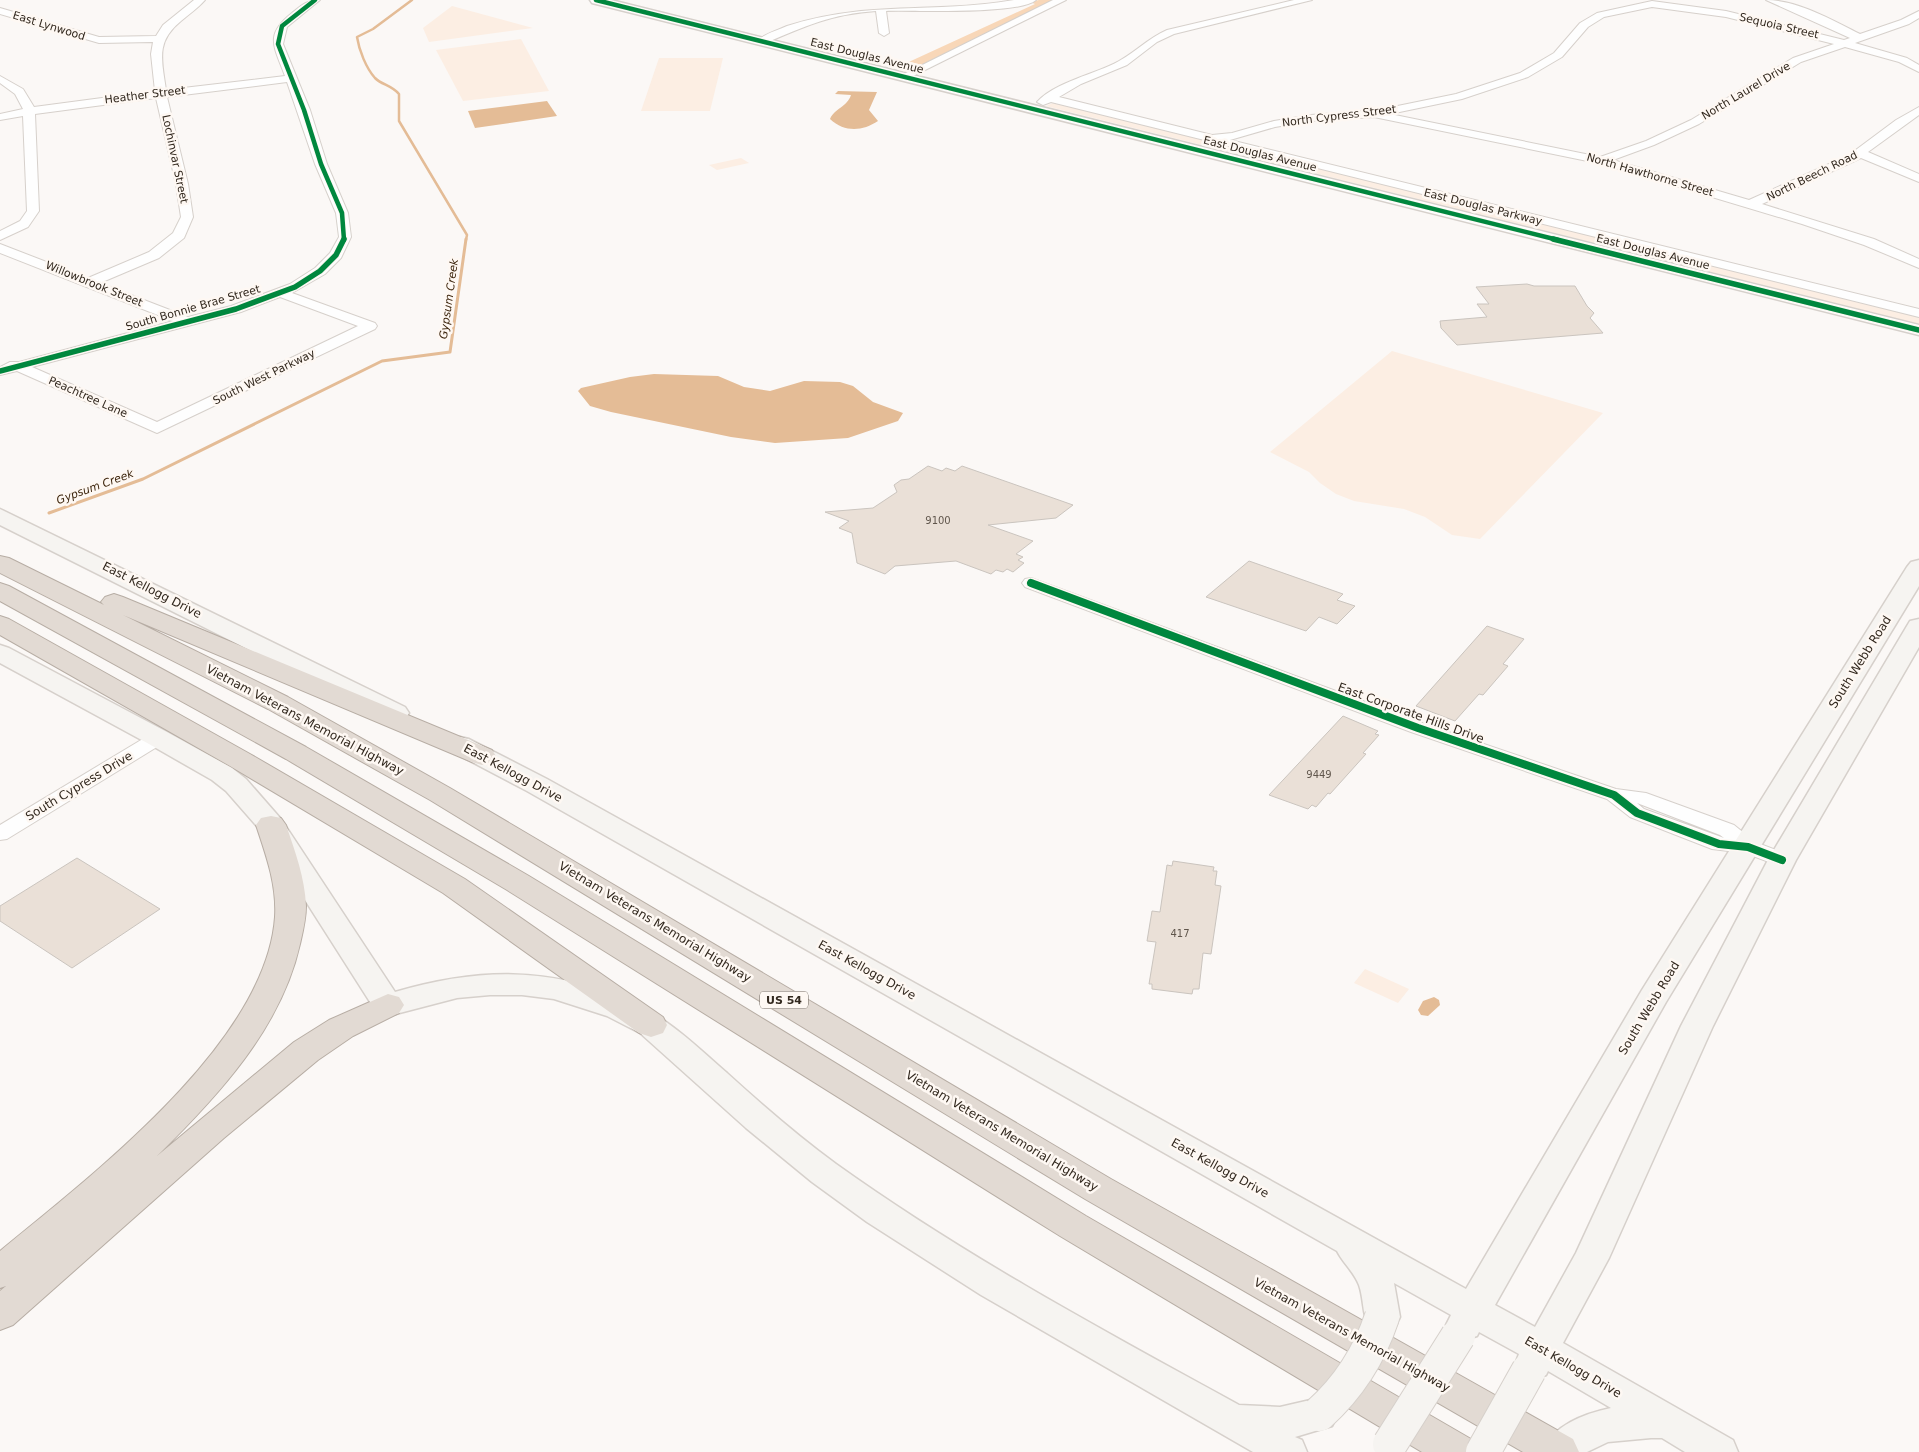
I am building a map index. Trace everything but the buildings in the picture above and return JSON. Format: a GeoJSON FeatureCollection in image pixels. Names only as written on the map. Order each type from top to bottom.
{"type":"FeatureCollection","features":[{"type":"Feature","properties":{"kind":"highway"},"geometry":{"type":"LineString","coordinates":[[0,554],[482,756]]}},
{"type":"Feature","properties":{"kind":"highway","name":"Vietnam Veterans Memorial Highway"},"geometry":{"type":"LineString","coordinates":[[0,563],[278,703],[415,780],[1098,1189],[1560,1452]]}},
{"type":"Feature","properties":{"kind":"highway"},"geometry":{"type":"LineString","coordinates":[[0,591],[296,753],[518,883],[1073,1226],[1457,1452]]}},
{"type":"Feature","properties":{"kind":"highway"},"geometry":{"type":"LineString","coordinates":[[0,624],[240,760],[454,886],[651,1025]]}},
{"type":"Feature","properties":{"kind":"highway"},"geometry":{"type":"LineString","coordinates":[[0,1273],[137,1154],[209,1079],[248,1027],[273,980],[285,948],[289,928],[290,897],[288,876],[271,825]]}},
{"type":"Feature","properties":{"kind":"highway"},"geometry":{"type":"LineString","coordinates":[[0,1314],[212,1129],[293,1062],[341,1028],[388,1005]]}},
{"type":"Feature","properties":{"kind":"main road","name":"East Kellogg Drive"},"geometry":{"type":"LineString","coordinates":[[0,516],[482,756],[536,785],[1346,1240],[1465,1323],[1535,1360],[1668,1423],[1719,1452]]}},
{"type":"Feature","properties":{"kind":"main road","name":"South Webb Road"},"geometry":{"type":"LineString","coordinates":[[1388,1448],[1465,1323],[1653,998],[1748,847],[1919,567]]}},
{"type":"Feature","properties":{"kind":"main road"},"geometry":{"type":"LineString","coordinates":[[1483,1452],[1591,1258],[1697,1026],[1782,860],[1919,626]]}},
{"type":"Feature","properties":{"kind":"main road"},"geometry":{"type":"LineString","coordinates":[[0,653],[222,774],[249,798],[271,825],[388,1005],[437,990],[462,986],[534,984],[557,987],[599,999],[651,1025],[774,1135],[825,1174],[899,1225],[998,1286],[1288,1452]]}},
{"type":"Feature","properties":{"kind":"main road"},"geometry":{"type":"LineString","coordinates":[[1226,1416],[1261,1424],[1280,1424],[1319,1414],[1334,1402],[1359,1371],[1373,1343],[1382,1317],[1382,1296],[1374,1276],[1346,1240]]}},
{"type":"Feature","properties":{"kind":"main road"},"geometry":{"type":"LineString","coordinates":[[1560,1452],[1570,1440],[1590,1430],[1627,1422],[1668,1423]]}},
{"type":"Feature","properties":{"kind":"street"},"geometry":{"type":"LineString","coordinates":[[159,39],[167,27],[200,0]]}},
{"type":"Feature","properties":{"kind":"street","name":"South Bonnie Brae Street"},"geometry":{"type":"LineString","coordinates":[[0,371],[236,310],[281,293],[320,271],[336,255],[345,237],[342,213],[321,164],[292,78],[278,44],[282,26],[315,0]]}},
{"type":"Feature","properties":{"kind":"street","name":"East Douglas Avenue"},"geometry":{"type":"LineString","coordinates":[[596,0],[1919,330]]}},
{"type":"Feature","properties":{"kind":"street"},"geometry":{"type":"LineString","coordinates":[[762,41],[833,13],[960,3],[996,5],[1031,0]]}},
{"type":"Feature","properties":{"kind":"street"},"geometry":{"type":"LineString","coordinates":[[903,77],[1061,0]]}},
{"type":"Feature","properties":{"kind":"street"},"geometry":{"type":"LineString","coordinates":[[1031,108],[1077,82],[1123,63],[1153,40],[1171,32],[1307,0]]}},
{"type":"Feature","properties":{"kind":"street","name":"Sequoia Street"},"geometry":{"type":"LineString","coordinates":[[1771,0],[1825,22],[1919,68]]}},
{"type":"Feature","properties":{"kind":"street","name":"Sequoia Street"},"geometry":{"type":"LineString","coordinates":[[1652,2],[1726,14],[1845,42],[1903,60]]}},
{"type":"Feature","properties":{"kind":"street","name":"North Cypress Street"},"geometry":{"type":"LineString","coordinates":[[1206,139],[1233,136],[1274,124],[1373,114],[1458,97],[1524,75],[1558,55],[1584,26],[1602,15],[1652,2]]}},
{"type":"Feature","properties":{"kind":"street"},"geometry":{"type":"LineString","coordinates":[[881,8],[884,34]]}},
{"type":"Feature","properties":{"kind":"street","name":"East Lynwood"},"geometry":{"type":"LineString","coordinates":[[0,11],[90,38],[116,41],[159,39]]}},
{"type":"Feature","properties":{"kind":"street","name":"North Laurel Drive"},"geometry":{"type":"LineString","coordinates":[[1601,160],[1650,143],[1695,122],[1798,60],[1905,22],[1919,14]]}},
{"type":"Feature","properties":{"kind":"street","name":"Lochinvar Street"},"geometry":{"type":"LineString","coordinates":[[91,282],[154,254],[179,235],[187,217],[182,184],[160,94],[156,54],[159,39]]}},
{"type":"Feature","properties":{"kind":"street","name":"Heather Street"},"geometry":{"type":"LineString","coordinates":[[0,117],[29,111],[292,78]]}},
{"type":"Feature","properties":{"kind":"street"},"geometry":{"type":"LineString","coordinates":[[0,79],[13,85],[26,99],[29,111],[33,211],[24,224],[0,236]]}},
{"type":"Feature","properties":{"kind":"street","name":"East Douglas Parkway"},"geometry":{"type":"LineString","coordinates":[[1048,98],[1206,139],[1919,313]]}},
{"type":"Feature","properties":{"kind":"street"},"geometry":{"type":"LineString","coordinates":[[1433,102],[1444,129]]}},
{"type":"Feature","properties":{"kind":"street","name":"North Beech Road"},"geometry":{"type":"LineString","coordinates":[[1751,204],[1819,175],[1860,153],[1919,110]]}},
{"type":"Feature","properties":{"kind":"street","name":"North Hawthorne Street"},"geometry":{"type":"LineString","coordinates":[[1373,114],[1601,160],[1751,204],[1869,242],[1919,264]]}},
{"type":"Feature","properties":{"kind":"street"},"geometry":{"type":"LineString","coordinates":[[1860,153],[1919,178]]}},
{"type":"Feature","properties":{"kind":"street","name":"Willowbrook Street"},"geometry":{"type":"LineString","coordinates":[[0,248],[91,282],[187,322]]}},
{"type":"Feature","properties":{"kind":"street"},"geometry":{"type":"LineString","coordinates":[[281,293],[370,326]]}},
{"type":"Feature","properties":{"kind":"street","name":"South West Parkway"},"geometry":{"type":"LineString","coordinates":[[157,428],[370,326]]}},
{"type":"Feature","properties":{"kind":"street","name":"Peachtree Lane"},"geometry":{"type":"LineString","coordinates":[[0,359],[157,428]]}},
{"type":"Feature","properties":{"kind":"street","name":"East Corporate Hills Drive"},"geometry":{"type":"LineString","coordinates":[[1031,583],[1418,728],[1614,795],[1637,813],[1719,844],[1748,847],[1782,860]]}},
{"type":"Feature","properties":{"kind":"street","name":"South Cypress Drive"},"geometry":{"type":"LineString","coordinates":[[0,834],[158,738]]}},
{"type":"Feature","properties":{"kind":"shaded area"},"geometry":{"type":"Polygon","coordinates":[[[1054,0],[913,69],[900,66],[1035,4],[1030,2],[1054,0]]]}},
{"type":"Feature","properties":{"kind":"shaded area"},"geometry":{"type":"Polygon","coordinates":[[[452,6],[533,28],[429,42],[423,28],[452,6]]]}},
{"type":"Feature","properties":{"kind":"shaded area"},"geometry":{"type":"Polygon","coordinates":[[[521,39],[549,91],[463,101],[436,50],[521,39]]]}},
{"type":"Feature","properties":{"kind":"shaded area"},"geometry":{"type":"Polygon","coordinates":[[[659,58],[723,58],[710,111],[641,111],[659,58]]]}},
{"type":"Feature","properties":{"kind":"shaded area"},"geometry":{"type":"Polygon","coordinates":[[[838,91],[877,92],[869,110],[878,121],[866,127],[854,129],[836,124],[830,119],[832,115],[847,102],[851,95],[835,94],[838,91]]]}},
{"type":"Feature","properties":{"kind":"shaded area"},"geometry":{"type":"Polygon","coordinates":[[[547,101],[557,116],[475,128],[468,111],[547,101]]]}},
{"type":"Feature","properties":{"kind":"shaded area"},"geometry":{"type":"Polygon","coordinates":[[[1053,103],[1919,315],[1919,324],[1046,106],[1053,103]]]}},
{"type":"Feature","properties":{"kind":"shaded area"},"geometry":{"type":"Polygon","coordinates":[[[741,158],[749,163],[717,170],[709,165],[741,158]]]}},
{"type":"Feature","properties":{"kind":"shaded area"},"geometry":{"type":"Polygon","coordinates":[[[1392,351],[1603,413],[1480,539],[1452,535],[1425,517],[1404,509],[1354,501],[1336,494],[1320,483],[1309,472],[1270,452],[1392,351]]]}},
{"type":"Feature","properties":{"kind":"shaded area"},"geometry":{"type":"Polygon","coordinates":[[[654,374],[718,376],[744,387],[770,391],[804,381],[840,382],[853,386],[873,402],[903,413],[898,421],[848,438],[775,443],[731,437],[611,412],[590,406],[578,391],[581,388],[630,377],[654,374]]]}},
{"type":"Feature","properties":{"kind":"shaded area"},"geometry":{"type":"Polygon","coordinates":[[[1365,969],[1409,989],[1398,1003],[1354,983],[1365,969]]]}},
{"type":"Feature","properties":{"kind":"shaded area"},"geometry":{"type":"Polygon","coordinates":[[[1434,997],[1439,1000],[1440,1005],[1428,1016],[1421,1015],[1418,1010],[1423,1001],[1434,997]]]}},
{"type":"Feature","properties":{"kind":"waterway","name":"Gypsum Creek"},"geometry":{"type":"LineString","coordinates":[[412,0],[373,29],[357,37],[358,42],[363,59],[375,78],[399,94],[399,121],[467,235],[466,240]]}},
{"type":"Feature","properties":{"kind":"waterway","name":"Gypsum Creek"},"geometry":{"type":"LineString","coordinates":[[49,513],[143,479],[382,361],[450,352],[466,239]]}},
{"type":"Feature","properties":{"kind":"cycle path"},"geometry":{"type":"LineString","coordinates":[[0,371],[236,309],[295,287],[320,271],[336,255],[345,237],[342,213],[321,164],[304,110],[278,44],[282,26],[315,0]]}},
{"type":"Feature","properties":{"kind":"cycle path"},"geometry":{"type":"LineString","coordinates":[[596,0],[1919,330]]}},
{"type":"Feature","properties":{"kind":"cycle path"},"geometry":{"type":"LineString","coordinates":[[1031,583],[1418,728],[1614,795],[1637,813],[1719,844],[1748,847],[1782,860]]}}]}
